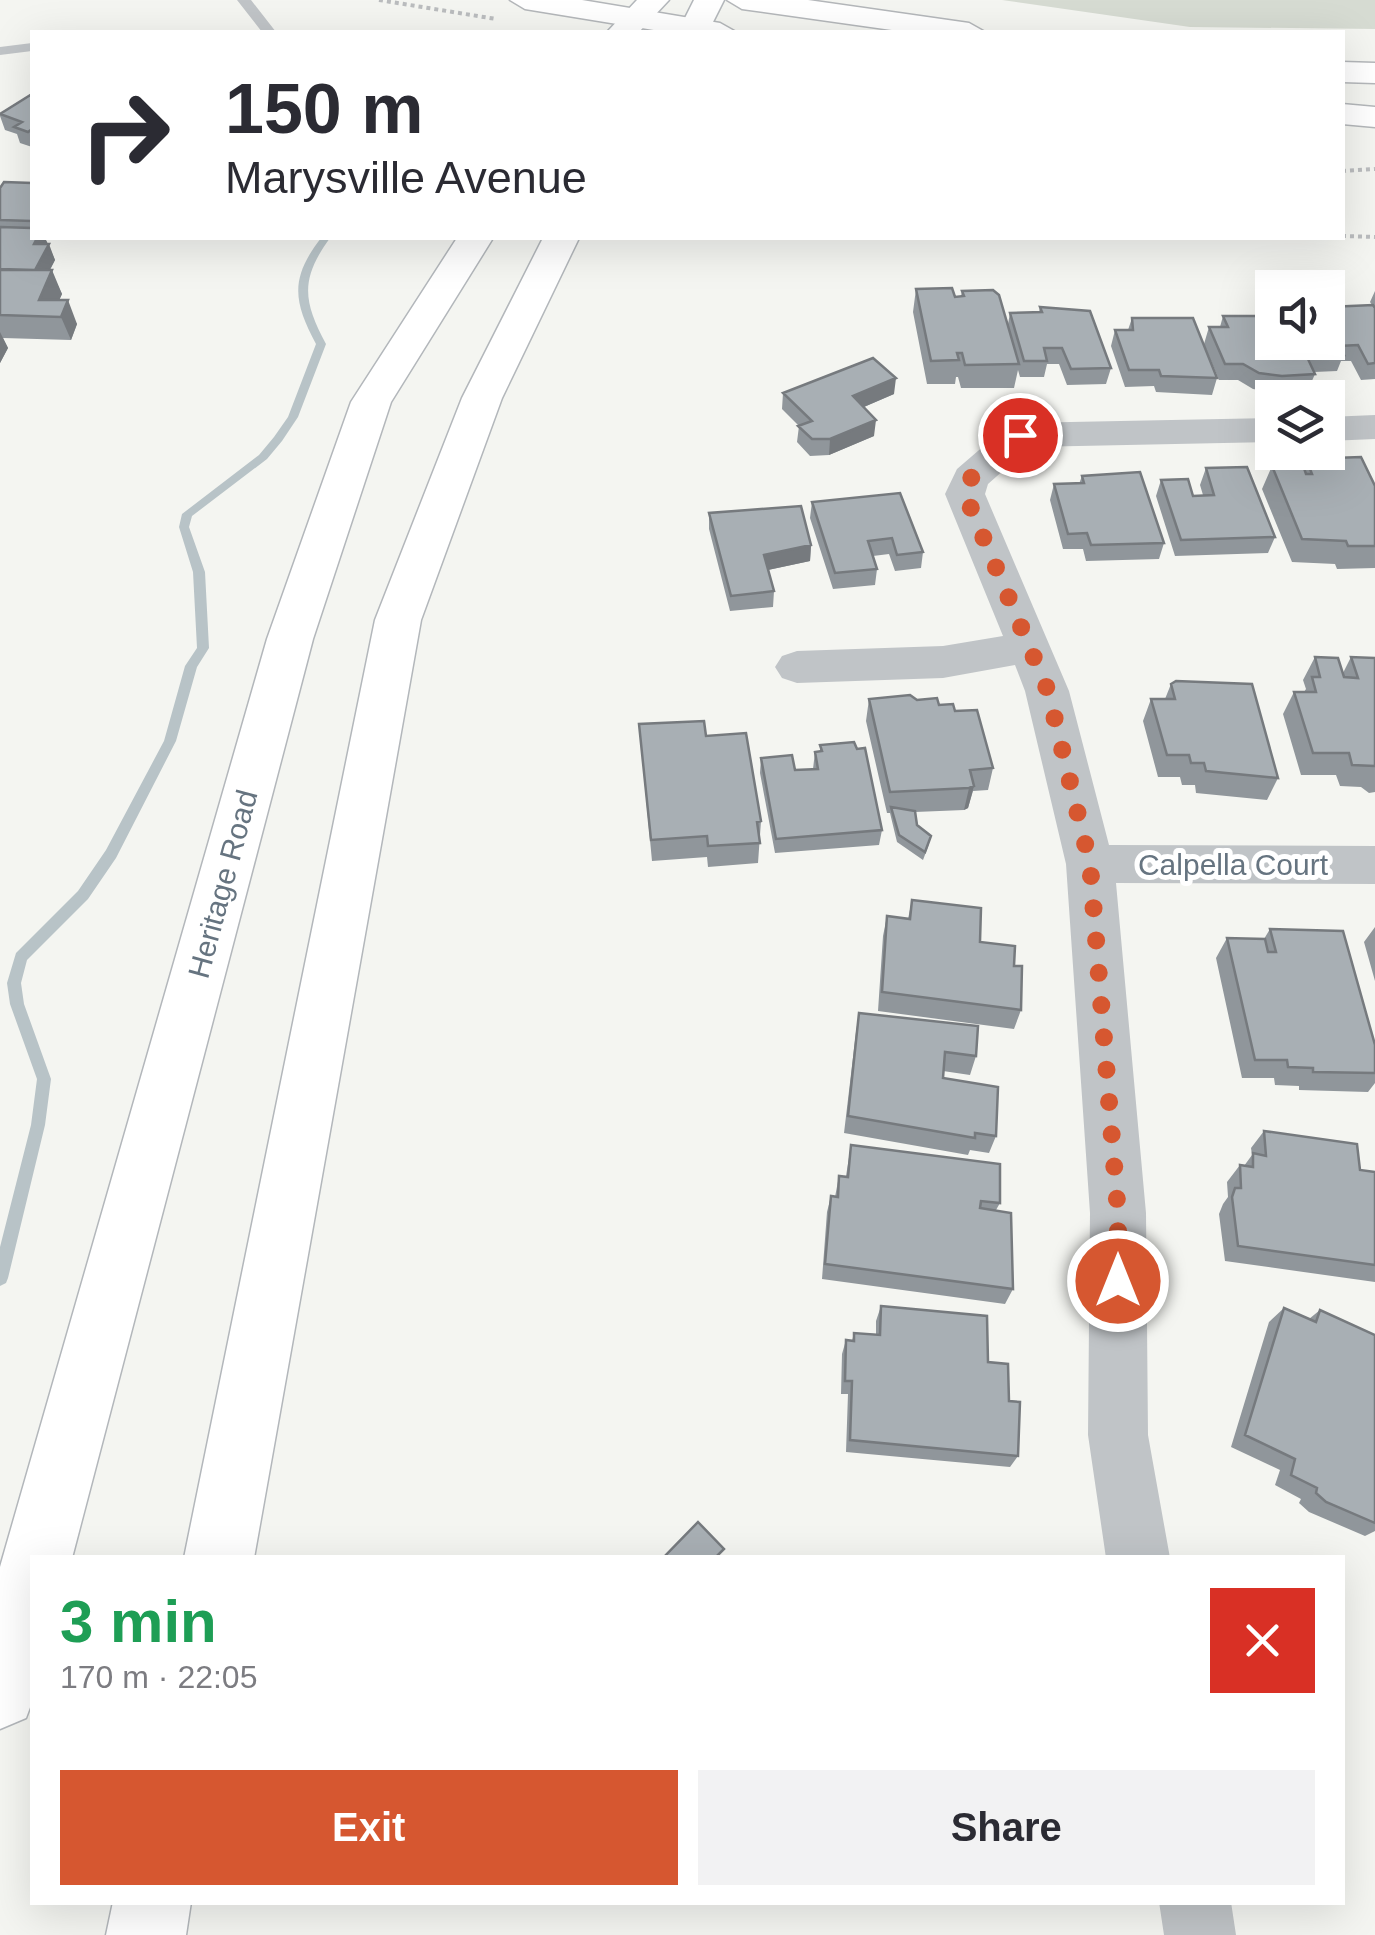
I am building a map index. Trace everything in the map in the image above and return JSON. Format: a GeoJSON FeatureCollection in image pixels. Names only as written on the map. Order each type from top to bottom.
{"type":"FeatureCollection","features":[{"type":"Feature","properties":{"kind":"main road"},"geometry":{"type":"LineString","coordinates":[[742,0],[955,30]]}},
{"type":"Feature","properties":{"kind":"main road"},"geometry":{"type":"LineString","coordinates":[[519,11],[704,23]]}},
{"type":"Feature","properties":{"kind":"main road"},"geometry":{"type":"LineString","coordinates":[[1345,72],[1375,73]]}},
{"type":"Feature","properties":{"kind":"main road"},"geometry":{"type":"LineString","coordinates":[[1345,114],[1375,117]]}},
{"type":"Feature","properties":{"kind":"main road","name":"Heritage Road"},"geometry":{"type":"LineString","coordinates":[[38,1555],[290,638],[371,402],[475,240]]}},
{"type":"Feature","properties":{"kind":"main road"},"geometry":{"type":"LineString","coordinates":[[219,1555],[398,620],[482,398],[560,240]]}},
{"type":"Feature","properties":{"kind":"main road"},"geometry":{"type":"LineString","coordinates":[[0,1692],[30,1581]]}},
{"type":"Feature","properties":{"kind":"main road"},"geometry":{"type":"LineString","coordinates":[[146,1935],[151,1905]]}},
{"type":"Feature","properties":{"kind":"street"},"geometry":{"type":"LineString","coordinates":[[1345,429],[1375,428]]}},
{"type":"Feature","properties":{"kind":"street"},"geometry":{"type":"LineString","coordinates":[[1138,1555],[1118,1434],[1118,1213],[1090,864],[1048,691],[965,494],[971,478],[1020,435],[1255,430]]}},
{"type":"Feature","properties":{"kind":"street"},"geometry":{"type":"LineString","coordinates":[[797,667],[943,662],[1029,646]]}},
{"type":"Feature","properties":{"kind":"street","name":"Calpella Court"},"geometry":{"type":"LineString","coordinates":[[1090,864],[1375,865]]}},
{"type":"Feature","properties":{"kind":"street"},"geometry":{"type":"LineString","coordinates":[[1195,1905],[1200,1935]]}},
{"type":"Feature","properties":{"kind":"lane"},"geometry":{"type":"LineString","coordinates":[[244,0],[268,30]]}},
{"type":"Feature","properties":{"kind":"lane"},"geometry":{"type":"LineString","coordinates":[[0,50],[30,47]]}},
{"type":"Feature","properties":{"kind":"path"},"geometry":{"type":"LineString","coordinates":[[379,0],[519,11]]}},
{"type":"Feature","properties":{"kind":"path"},"geometry":{"type":"LineString","coordinates":[[1345,171],[1375,169]]}},
{"type":"Feature","properties":{"kind":"path"},"geometry":{"type":"LineString","coordinates":[[1345,236],[1375,236]]}},
{"type":"Feature","properties":{"kind":"shaded area"},"geometry":{"type":"Polygon","coordinates":[[[1002,0],[1375,0],[1375,29],[1190,27],[1002,0]]]}},
{"type":"Feature","properties":{"kind":"building"},"geometry":{"type":"Polygon","coordinates":[[[30,95],[28,132],[14,127],[22,122],[0,114],[30,95]]]}},
{"type":"Feature","properties":{"kind":"building"},"geometry":{"type":"Polygon","coordinates":[[[4,182],[30,183],[30,221],[0,220],[0,188],[4,182]]]}},
{"type":"Feature","properties":{"kind":"building"},"geometry":{"type":"Polygon","coordinates":[[[0,227],[30,228],[34,244],[49,244],[35,270],[0,269],[0,227]]]}},
{"type":"Feature","properties":{"kind":"building"},"geometry":{"type":"Polygon","coordinates":[[[0,270],[52,270],[39,300],[68,300],[61,317],[0,315],[0,270]]]}},
{"type":"Feature","properties":{"kind":"building"},"geometry":{"type":"Polygon","coordinates":[[[952,288],[955,297],[964,296],[962,291],[993,290],[999,295],[1019,364],[965,365],[962,353],[957,353],[959,360],[931,361],[916,289],[952,288]]]}},
{"type":"Feature","properties":{"kind":"building"},"geometry":{"type":"Polygon","coordinates":[[[1345,306],[1375,308],[1375,363],[1368,364],[1358,345],[1345,346],[1345,306]]]}},
{"type":"Feature","properties":{"kind":"building"},"geometry":{"type":"Polygon","coordinates":[[[1040,307],[1090,311],[1111,368],[1071,369],[1062,348],[1044,348],[1047,361],[1024,361],[1010,313],[1042,312],[1040,307]]]}},
{"type":"Feature","properties":{"kind":"building"},"geometry":{"type":"Polygon","coordinates":[[[1223,316],[1255,316],[1255,360],[1308,360],[1315,374],[1282,376],[1259,373],[1243,364],[1225,364],[1209,327],[1228,327],[1223,316]]]}},
{"type":"Feature","properties":{"kind":"building"},"geometry":{"type":"Polygon","coordinates":[[[1132,318],[1193,318],[1217,378],[1161,376],[1159,370],[1129,370],[1115,330],[1133,330],[1132,318]]]}},
{"type":"Feature","properties":{"kind":"building"},"geometry":{"type":"Polygon","coordinates":[[[873,358],[896,378],[853,396],[876,420],[830,439],[812,439],[798,426],[812,421],[783,393],[873,358]]]}},
{"type":"Feature","properties":{"kind":"building"},"geometry":{"type":"Polygon","coordinates":[[[1361,457],[1375,486],[1375,546],[1302,539],[1274,470],[1305,470],[1312,474],[1310,470],[1345,470],[1345,458],[1361,457]]]}},
{"type":"Feature","properties":{"kind":"building"},"geometry":{"type":"Polygon","coordinates":[[[1247,467],[1275,537],[1181,540],[1161,480],[1188,479],[1193,496],[1214,495],[1206,468],[1247,467]]]}},
{"type":"Feature","properties":{"kind":"building"},"geometry":{"type":"Polygon","coordinates":[[[1140,472],[1164,543],[1091,545],[1087,533],[1068,534],[1054,484],[1084,483],[1082,476],[1140,472]]]}},
{"type":"Feature","properties":{"kind":"building"},"geometry":{"type":"Polygon","coordinates":[[[900,493],[923,552],[897,555],[892,538],[868,541],[877,569],[835,573],[812,502],[900,493]]]}},
{"type":"Feature","properties":{"kind":"building"},"geometry":{"type":"Polygon","coordinates":[[[801,506],[811,545],[764,555],[774,591],[731,596],[709,513],[801,506]]]}},
{"type":"Feature","properties":{"kind":"building"},"geometry":{"type":"Polygon","coordinates":[[[1315,657],[1338,658],[1344,677],[1358,678],[1351,657],[1375,658],[1375,766],[1352,765],[1349,753],[1313,753],[1294,692],[1316,692],[1312,677],[1320,677],[1315,657]]]}},
{"type":"Feature","properties":{"kind":"building"},"geometry":{"type":"Polygon","coordinates":[[[1171,684],[1252,684],[1278,778],[1206,771],[1204,763],[1191,763],[1189,755],[1167,755],[1151,699],[1175,699],[1171,684]]]}},
{"type":"Feature","properties":{"kind":"building"},"geometry":{"type":"Polygon","coordinates":[[[910,695],[917,700],[937,698],[939,705],[953,704],[955,711],[977,710],[993,768],[970,770],[974,786],[890,792],[869,699],[910,695]]]}},
{"type":"Feature","properties":{"kind":"building"},"geometry":{"type":"Polygon","coordinates":[[[704,721],[706,736],[746,733],[761,821],[757,822],[760,843],[708,846],[707,836],[651,840],[639,724],[704,721]]]}},
{"type":"Feature","properties":{"kind":"building"},"geometry":{"type":"Polygon","coordinates":[[[854,742],[857,749],[865,748],[882,830],[776,839],[761,758],[792,755],[795,770],[818,769],[815,752],[822,751],[820,745],[854,742]]]}},
{"type":"Feature","properties":{"kind":"building"},"geometry":{"type":"Polygon","coordinates":[[[891,807],[915,811],[917,825],[931,836],[925,852],[899,835],[891,807]]]}},
{"type":"Feature","properties":{"kind":"building"},"geometry":{"type":"Polygon","coordinates":[[[912,900],[981,908],[980,942],[1015,946],[1014,966],[1022,966],[1021,1010],[882,992],[887,916],[910,919],[912,900]]]}},
{"type":"Feature","properties":{"kind":"building"},"geometry":{"type":"Polygon","coordinates":[[[1270,929],[1343,931],[1375,1045],[1375,1073],[1313,1072],[1313,1068],[1288,1067],[1287,1060],[1255,1060],[1227,938],[1265,939],[1268,952],[1276,952],[1270,929]]]}},
{"type":"Feature","properties":{"kind":"building"},"geometry":{"type":"Polygon","coordinates":[[[859,1013],[978,1026],[976,1056],[945,1052],[943,1078],[998,1087],[996,1136],[975,1133],[975,1138],[848,1116],[859,1013]]]}},
{"type":"Feature","properties":{"kind":"building"},"geometry":{"type":"Polygon","coordinates":[[[1264,1131],[1357,1144],[1360,1170],[1375,1172],[1375,1265],[1238,1246],[1232,1197],[1235,1188],[1241,1188],[1240,1165],[1253,1167],[1253,1153],[1266,1156],[1264,1131]]]}},
{"type":"Feature","properties":{"kind":"building"},"geometry":{"type":"Polygon","coordinates":[[[851,1145],[1000,1164],[1000,1203],[981,1201],[980,1208],[1011,1213],[1013,1289],[825,1264],[831,1196],[838,1197],[839,1176],[848,1177],[851,1145]]]}},
{"type":"Feature","properties":{"kind":"building"},"geometry":{"type":"Polygon","coordinates":[[[881,1306],[987,1316],[988,1362],[1008,1364],[1009,1401],[1020,1402],[1018,1456],[850,1440],[852,1381],[845,1381],[846,1340],[854,1341],[854,1333],[880,1335],[881,1306]]]}},
{"type":"Feature","properties":{"kind":"building"},"geometry":{"type":"Polygon","coordinates":[[[1284,1308],[1316,1322],[1320,1310],[1375,1335],[1375,1523],[1326,1502],[1316,1493],[1317,1488],[1291,1475],[1295,1459],[1245,1435],[1284,1308]]]}},
{"type":"Feature","properties":{"kind":"building"},"geometry":{"type":"Polygon","coordinates":[[[698,1522],[724,1549],[718,1555],[666,1555],[698,1522]]]}},
{"type":"Feature","properties":{"kind":"waterway"},"geometry":{"type":"LineString","coordinates":[[0,1278],[38,1125],[44,1079],[17,1004],[14,983],[21,957],[83,895],[111,854],[170,741],[191,666],[203,648],[199,572],[184,527],[187,514],[263,457],[293,417],[321,344],[307,316],[302,290],[307,265],[323,240]]}},
{"type":"Feature","properties":{"kind":"route"},"geometry":{"type":"LineString","coordinates":[[1020,435],[971,478],[965,494],[1048,691],[1090,864],[1118,1213],[1118,1281]]}}]}
